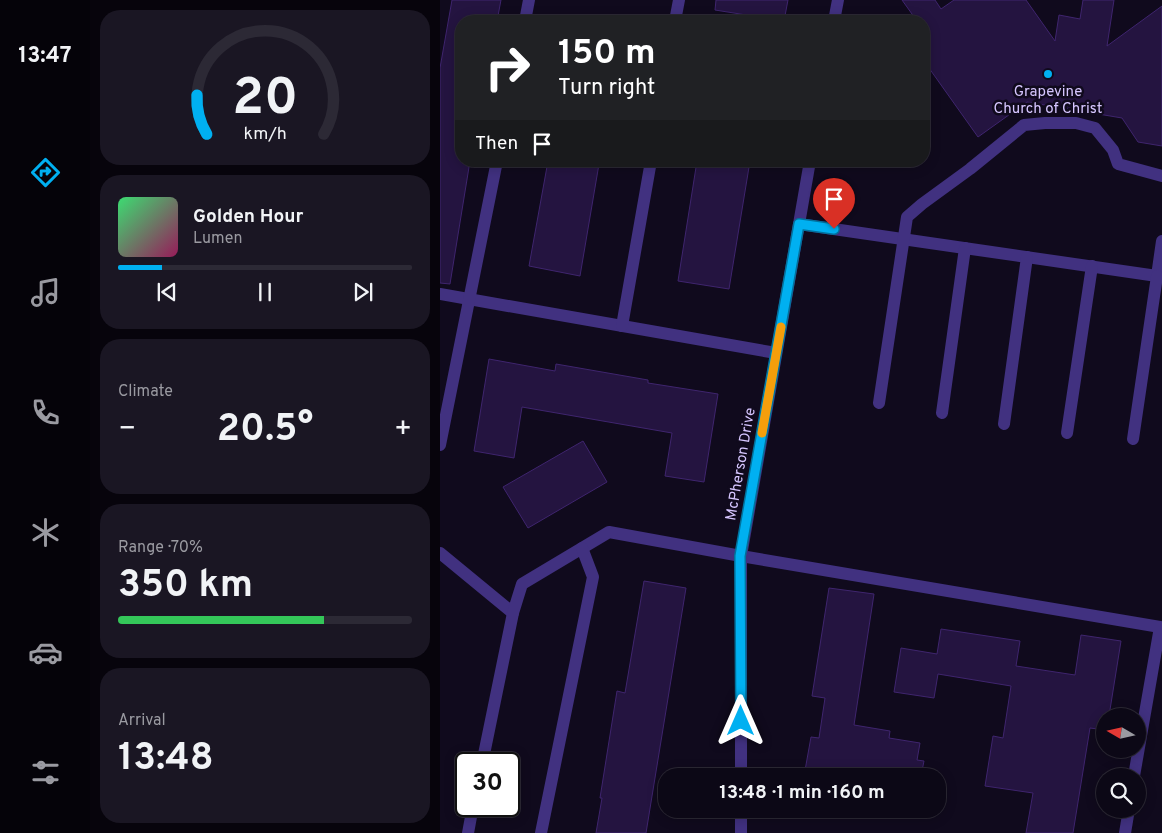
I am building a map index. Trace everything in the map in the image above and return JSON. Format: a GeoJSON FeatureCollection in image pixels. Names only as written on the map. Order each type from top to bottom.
{"type":"FeatureCollection","features":[{"type":"Feature","properties":{"kind":"street"},"geometry":{"type":"LineString","coordinates":[[526,15],[529,0]]}},
{"type":"Feature","properties":{"kind":"street"},"geometry":{"type":"LineString","coordinates":[[677,15],[679,0]]}},
{"type":"Feature","properties":{"kind":"street"},"geometry":{"type":"LineString","coordinates":[[835,15],[838,0]]}},
{"type":"Feature","properties":{"kind":"street"},"geometry":{"type":"LineString","coordinates":[[879,403],[908,217],[922,204],[970,169],[1024,125],[1045,122],[1076,123],[1095,128],[1113,150],[1118,164],[1162,176]]}},
{"type":"Feature","properties":{"kind":"street"},"geometry":{"type":"LineString","coordinates":[[440,446],[496,167]]}},
{"type":"Feature","properties":{"kind":"street"},"geometry":{"type":"LineString","coordinates":[[622,326],[650,167]]}},
{"type":"Feature","properties":{"kind":"street","name":"McPherson Drive"},"geometry":{"type":"LineString","coordinates":[[741,768],[740,556],[809,167]]}},
{"type":"Feature","properties":{"kind":"street"},"geometry":{"type":"LineString","coordinates":[[799,224],[1157,276]]}},
{"type":"Feature","properties":{"kind":"street"},"geometry":{"type":"LineString","coordinates":[[1132,439],[1162,241]]}},
{"type":"Feature","properties":{"kind":"street"},"geometry":{"type":"LineString","coordinates":[[942,413],[965,248]]}},
{"type":"Feature","properties":{"kind":"street"},"geometry":{"type":"LineString","coordinates":[[1004,424],[1027,257]]}},
{"type":"Feature","properties":{"kind":"street"},"geometry":{"type":"LineString","coordinates":[[1067,433],[1092,266]]}},
{"type":"Feature","properties":{"kind":"street"},"geometry":{"type":"LineString","coordinates":[[440,294],[776,353]]}},
{"type":"Feature","properties":{"kind":"street"},"geometry":{"type":"LineString","coordinates":[[484,752],[513,613],[522,584],[609,532],[1160,627],[1135,768]]}},
{"type":"Feature","properties":{"kind":"street"},"geometry":{"type":"LineString","coordinates":[[541,833],[593,577],[582,548]]}},
{"type":"Feature","properties":{"kind":"street"},"geometry":{"type":"LineString","coordinates":[[440,553],[513,613]]}},
{"type":"Feature","properties":{"kind":"street"},"geometry":{"type":"LineString","coordinates":[[468,833],[471,817]]}},
{"type":"Feature","properties":{"kind":"street"},"geometry":{"type":"LineString","coordinates":[[741,818],[741,833]]}},
{"type":"Feature","properties":{"kind":"street"},"geometry":{"type":"LineString","coordinates":[[1124,833],[1127,818]]}},
{"type":"Feature","properties":{"kind":"building"},"geometry":{"type":"Polygon","coordinates":[[[452,0],[501,0],[498,15],[455,15],[455,167],[469,167],[450,284],[440,283],[440,68],[452,0]]]}},
{"type":"Feature","properties":{"kind":"building"},"geometry":{"type":"Polygon","coordinates":[[[716,0],[788,0],[785,15],[746,15],[715,10],[716,0]]]}},
{"type":"Feature","properties":{"kind":"building","name":"Grapevine Church of Christ"},"geometry":{"type":"Polygon","coordinates":[[[902,0],[935,0],[941,9],[954,0],[1026,0],[1055,41],[1059,15],[1080,19],[1083,0],[1114,0],[1107,46],[1162,6],[1162,146],[1138,142],[1122,118],[1027,102],[978,137],[930,69],[930,15],[913,15],[902,0]]]}},
{"type":"Feature","properties":{"kind":"building"},"geometry":{"type":"Polygon","coordinates":[[[547,167],[598,167],[580,276],[529,266],[547,167]]]}},
{"type":"Feature","properties":{"kind":"building"},"geometry":{"type":"Polygon","coordinates":[[[696,167],[749,167],[729,289],[678,281],[696,167]]]}},
{"type":"Feature","properties":{"kind":"building"},"geometry":{"type":"Polygon","coordinates":[[[489,359],[555,371],[556,364],[648,380],[648,383],[718,394],[704,482],[665,476],[672,433],[522,407],[514,458],[474,451],[489,359]]]}},
{"type":"Feature","properties":{"kind":"building"},"geometry":{"type":"Polygon","coordinates":[[[583,441],[607,482],[528,528],[503,487],[583,441]]]}},
{"type":"Feature","properties":{"kind":"building"},"geometry":{"type":"Polygon","coordinates":[[[644,581],[686,588],[646,833],[596,833],[617,691],[625,693],[644,581]]]}},
{"type":"Feature","properties":{"kind":"building"},"geometry":{"type":"Polygon","coordinates":[[[829,588],[874,594],[854,725],[890,731],[889,738],[920,743],[917,760],[924,761],[923,768],[805,768],[811,737],[819,738],[825,698],[812,696],[829,588]]]}},
{"type":"Feature","properties":{"kind":"building"},"geometry":{"type":"Polygon","coordinates":[[[941,629],[1020,641],[1016,666],[1075,675],[1081,635],[1121,641],[1110,708],[1096,708],[1096,729],[1090,728],[1073,833],[1026,833],[1033,793],[985,786],[993,736],[1003,738],[1011,686],[938,674],[934,698],[894,692],[901,648],[937,654],[941,629]]]}},
{"type":"Feature","properties":{"kind":"slow traffic"},"geometry":{"type":"LineString","coordinates":[[762,433],[781,327]]}},
{"type":"Feature","properties":{"kind":"place","name":"Grapevine Church of Christ"},"geometry":{"type":"Point","coordinates":[1048,74]}},
{"type":"Feature","properties":{"kind":"route"},"geometry":{"type":"LineString","coordinates":[[741,721],[740,556],[799,224],[834,229]]}}]}
